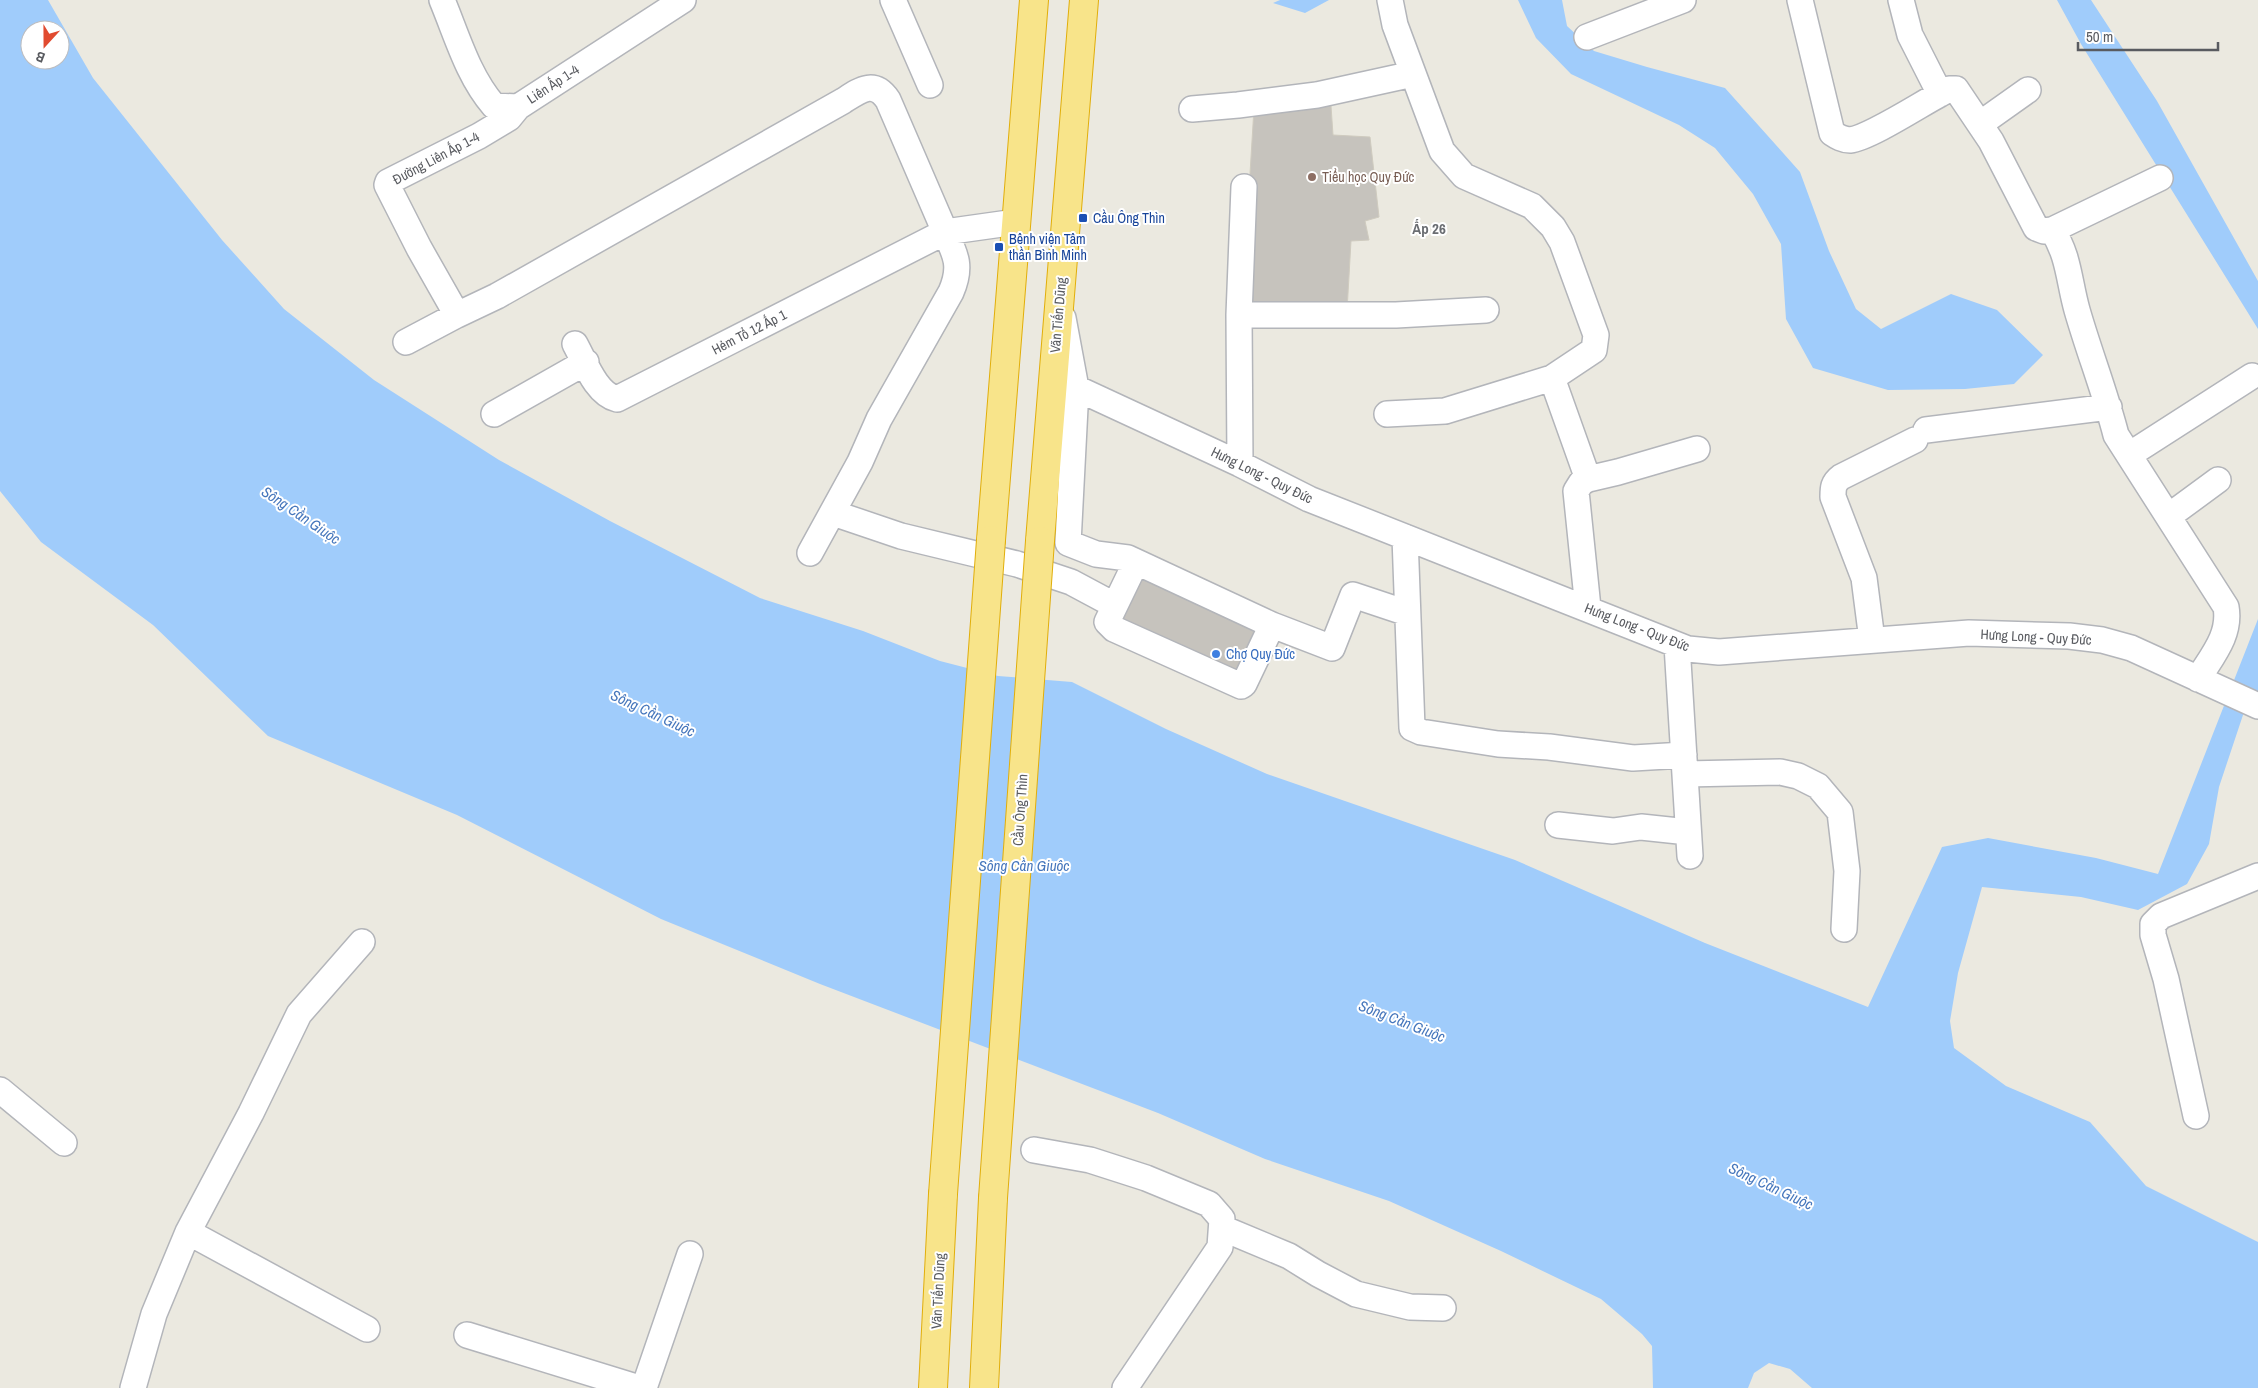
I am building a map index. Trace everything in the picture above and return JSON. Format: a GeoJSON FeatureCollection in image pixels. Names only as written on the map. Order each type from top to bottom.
{"type":"FeatureCollection","features":[{"type":"Feature","properties":{"kind":"highway"},"geometry":{"type":"LineString","coordinates":[[1016,222],[1034,0]]}},
{"type":"Feature","properties":{"kind":"highway","name":"Văn Tiến Dũng"},"geometry":{"type":"LineString","coordinates":[[1040,541],[1084,0]]}},
{"type":"Feature","properties":{"kind":"highway","name":"Văn Tiến Dũng"},"geometry":{"type":"LineString","coordinates":[[933,1388],[943,1194],[1016,222]]}},
{"type":"Feature","properties":{"kind":"highway","name":"Cầu Ông Thìn"},"geometry":{"type":"LineString","coordinates":[[984,1388],[993,1198],[1040,541]]}},
{"type":"Feature","properties":{"kind":"street","name":"Liên Ấp 1-4"},"geometry":{"type":"LineString","coordinates":[[442,0],[471,71],[483,94],[494,106],[518,107],[683,0]]}},
{"type":"Feature","properties":{"kind":"street"},"geometry":{"type":"LineString","coordinates":[[893,0],[930,85]]}},
{"type":"Feature","properties":{"kind":"street"},"geometry":{"type":"LineString","coordinates":[[1387,414],[1445,411],[1552,378],[1594,350],[1596,335],[1562,242],[1553,226],[1532,206],[1464,176],[1442,152],[1395,25],[1390,0]]}},
{"type":"Feature","properties":{"kind":"street"},"geometry":{"type":"LineString","coordinates":[[1587,37],[1683,0]]}},
{"type":"Feature","properties":{"kind":"street"},"geometry":{"type":"LineString","coordinates":[[1800,0],[1832,133],[1843,139],[1851,140],[1866,135],[1949,89],[1956,89],[1991,141],[2036,228],[2044,232],[2052,230],[2160,178]]}},
{"type":"Feature","properties":{"kind":"street"},"geometry":{"type":"LineString","coordinates":[[1901,0],[1910,35],[1940,94]]}},
{"type":"Feature","properties":{"kind":"street"},"geometry":{"type":"LineString","coordinates":[[1192,109],[1317,95],[1413,74]]}},
{"type":"Feature","properties":{"kind":"street"},"geometry":{"type":"LineString","coordinates":[[406,342],[497,296],[858,91],[872,87],[882,91],[888,100],[958,264],[956,279],[915,357],[878,419],[860,462],[810,553]]}},
{"type":"Feature","properties":{"kind":"street"},"geometry":{"type":"LineString","coordinates":[[1980,124],[2028,90]]}},
{"type":"Feature","properties":{"kind":"street","name":"Đường Liên Ấp 1-4"},"geometry":{"type":"LineString","coordinates":[[457,315],[399,211],[387,185],[388,182],[479,136],[509,118],[518,107]]}},
{"type":"Feature","properties":{"kind":"street"},"geometry":{"type":"LineString","coordinates":[[1240,464],[1239,315],[1244,187]]}},
{"type":"Feature","properties":{"kind":"street","name":"Hẻm Tổ 12 Ấp 1"},"geometry":{"type":"LineString","coordinates":[[494,414],[580,353],[608,397],[617,399],[945,232],[1016,222]]}},
{"type":"Feature","properties":{"kind":"street"},"geometry":{"type":"LineString","coordinates":[[2052,230],[2066,256],[2077,309],[2109,407],[2116,435],[2226,607],[2228,621],[2222,639],[2198,679]]}},
{"type":"Feature","properties":{"kind":"street"},"geometry":{"type":"LineString","coordinates":[[1059,299],[1076,388],[1068,542],[1096,554],[1128,558],[1272,625],[1332,648],[1353,595],[1407,613]]}},
{"type":"Feature","properties":{"kind":"street"},"geometry":{"type":"LineString","coordinates":[[1239,315],[1396,315],[1486,310]]}},
{"type":"Feature","properties":{"kind":"street"},"geometry":{"type":"LineString","coordinates":[[2129,455],[2252,376]]}},
{"type":"Feature","properties":{"kind":"street"},"geometry":{"type":"LineString","coordinates":[[1552,378],[1588,478]]}},
{"type":"Feature","properties":{"kind":"street","name":"Hưng Long - Quy Đức"},"geometry":{"type":"LineString","coordinates":[[1076,388],[1240,464],[1309,499],[1588,608],[1677,645],[1703,652],[1719,652],[1969,633],[2069,636],[2102,640],[2131,648],[2255,706]]}},
{"type":"Feature","properties":{"kind":"street"},"geometry":{"type":"LineString","coordinates":[[1872,640],[1864,578],[1834,497],[1833,487],[1836,481],[1920,435],[2109,407]]}},
{"type":"Feature","properties":{"kind":"street"},"geometry":{"type":"LineString","coordinates":[[1588,608],[1576,491],[1588,478],[1618,472],[1697,449]]}},
{"type":"Feature","properties":{"kind":"street"},"geometry":{"type":"LineString","coordinates":[[2169,516],[2218,480]]}},
{"type":"Feature","properties":{"kind":"street"},"geometry":{"type":"LineString","coordinates":[[833,513],[901,536],[1017,564],[1071,582],[1114,604]]}},
{"type":"Feature","properties":{"kind":"street"},"geometry":{"type":"LineString","coordinates":[[1405,537],[1412,728],[1421,732],[1498,744],[1549,747],[1684,765],[1780,772],[1798,776],[1818,786],[1840,812],[1847,871],[1844,929]]}},
{"type":"Feature","properties":{"kind":"street"},"geometry":{"type":"LineString","coordinates":[[1136,562],[1114,604],[1107,622],[1112,628],[1242,686],[1272,625]]}},
{"type":"Feature","properties":{"kind":"street"},"geometry":{"type":"LineString","coordinates":[[1558,825],[1613,831],[1642,827],[1689,844],[1677,645]]}},
{"type":"Feature","properties":{"kind":"street"},"geometry":{"type":"LineString","coordinates":[[2196,1116],[2166,979],[2152,935],[2153,924],[2161,916],[2258,876]]}},
{"type":"Feature","properties":{"kind":"street"},"geometry":{"type":"LineString","coordinates":[[133,1388],[154,1314],[188,1232],[251,1113],[299,1014],[362,942]]}},
{"type":"Feature","properties":{"kind":"street"},"geometry":{"type":"LineString","coordinates":[[0,1090],[64,1144]]}},
{"type":"Feature","properties":{"kind":"street"},"geometry":{"type":"LineString","coordinates":[[1034,1150],[1090,1160],[1146,1178],[1209,1204],[1222,1219],[1220,1247],[1126,1388]]}},
{"type":"Feature","properties":{"kind":"street"},"geometry":{"type":"LineString","coordinates":[[1222,1228],[1289,1256],[1356,1294],[1410,1307],[1443,1308]]}},
{"type":"Feature","properties":{"kind":"street"},"geometry":{"type":"LineString","coordinates":[[188,1232],[366,1329]]}},
{"type":"Feature","properties":{"kind":"street"},"geometry":{"type":"LineString","coordinates":[[644,1388],[690,1254]]}},
{"type":"Feature","properties":{"kind":"street"},"geometry":{"type":"LineString","coordinates":[[467,1335],[638,1388]]}},
{"type":"Feature","properties":{"kind":"water","name":"Sông Cần Giuộc"},"geometry":{"type":"Polygon","coordinates":[[[0,0],[48,0],[60,20],[20,20],[20,70],[70,70],[70,38],[93,78],[222,240],[284,309],[374,380],[499,460],[610,521],[760,598],[863,631],[940,661],[998,676],[1072,682],[1166,729],[1267,774],[1515,860],[1705,943],[1868,1007],[1942,847],[1988,838],[2096,858],[2158,874],[2258,619],[2258,695],[2251,691],[2219,787],[2209,844],[2187,884],[2138,910],[2081,897],[1982,887],[1958,973],[1950,1021],[1954,1048],[2006,1086],[2090,1122],[2146,1186],[2258,1242],[2258,1388],[1812,1388],[1790,1369],[1769,1363],[1754,1373],[1748,1388],[1653,1388],[1652,1346],[1642,1334],[1601,1299],[1501,1251],[1389,1201],[1265,1159],[1158,1113],[820,984],[661,919],[457,815],[268,736],[153,625],[41,542],[0,491],[0,0]]]}},
{"type":"Feature","properties":{"kind":"water"},"geometry":{"type":"Polygon","coordinates":[[[1280,0],[1329,0],[1305,13],[1273,3],[1280,0]]]}},
{"type":"Feature","properties":{"kind":"water"},"geometry":{"type":"Polygon","coordinates":[[[1518,0],[1562,0],[1567,26],[1594,51],[1725,88],[1800,172],[1829,251],[1856,309],[1881,329],[1951,294],[1997,310],[2043,355],[2014,384],[1965,389],[1888,390],[1813,368],[1786,319],[1781,244],[1753,194],[1715,148],[1679,125],[1571,74],[1536,38],[1518,0]]]}},
{"type":"Feature","properties":{"kind":"water"},"geometry":{"type":"Polygon","coordinates":[[[2057,0],[2091,0],[2157,101],[2258,281],[2258,329],[2081,44],[2057,0]]]}},
{"type":"Feature","properties":{"kind":"building","name":"Tiểu học Quy Đức"},"geometry":{"type":"Polygon","coordinates":[[[1293,102],[1331,106],[1333,135],[1370,137],[1379,217],[1365,221],[1369,240],[1351,241],[1347,311],[1242,305],[1254,108],[1293,102]]]}},
{"type":"Feature","properties":{"kind":"building","name":"Chợ Quy Đức"},"geometry":{"type":"Polygon","coordinates":[[[1137,566],[1268,625],[1241,684],[1111,624],[1137,566]]]}},
{"type":"Feature","properties":{"kind":"place","name":"Tiểu học Quy Đức"},"geometry":{"type":"Point","coordinates":[1312,177]}},
{"type":"Feature","properties":{"kind":"place","name":"Cầu Ông Thìn"},"geometry":{"type":"Point","coordinates":[1083,218]}},
{"type":"Feature","properties":{"kind":"place","name":"Bệnh viện Tâm thần Bình Minh"},"geometry":{"type":"Point","coordinates":[999,247]}},
{"type":"Feature","properties":{"kind":"place","name":"Chợ Quy Đức"},"geometry":{"type":"Point","coordinates":[1216,654]}},
{"type":"Feature","properties":{"kind":"district","name":"Ấp 26"},"geometry":{"type":"Point","coordinates":[1429,228]}}]}
